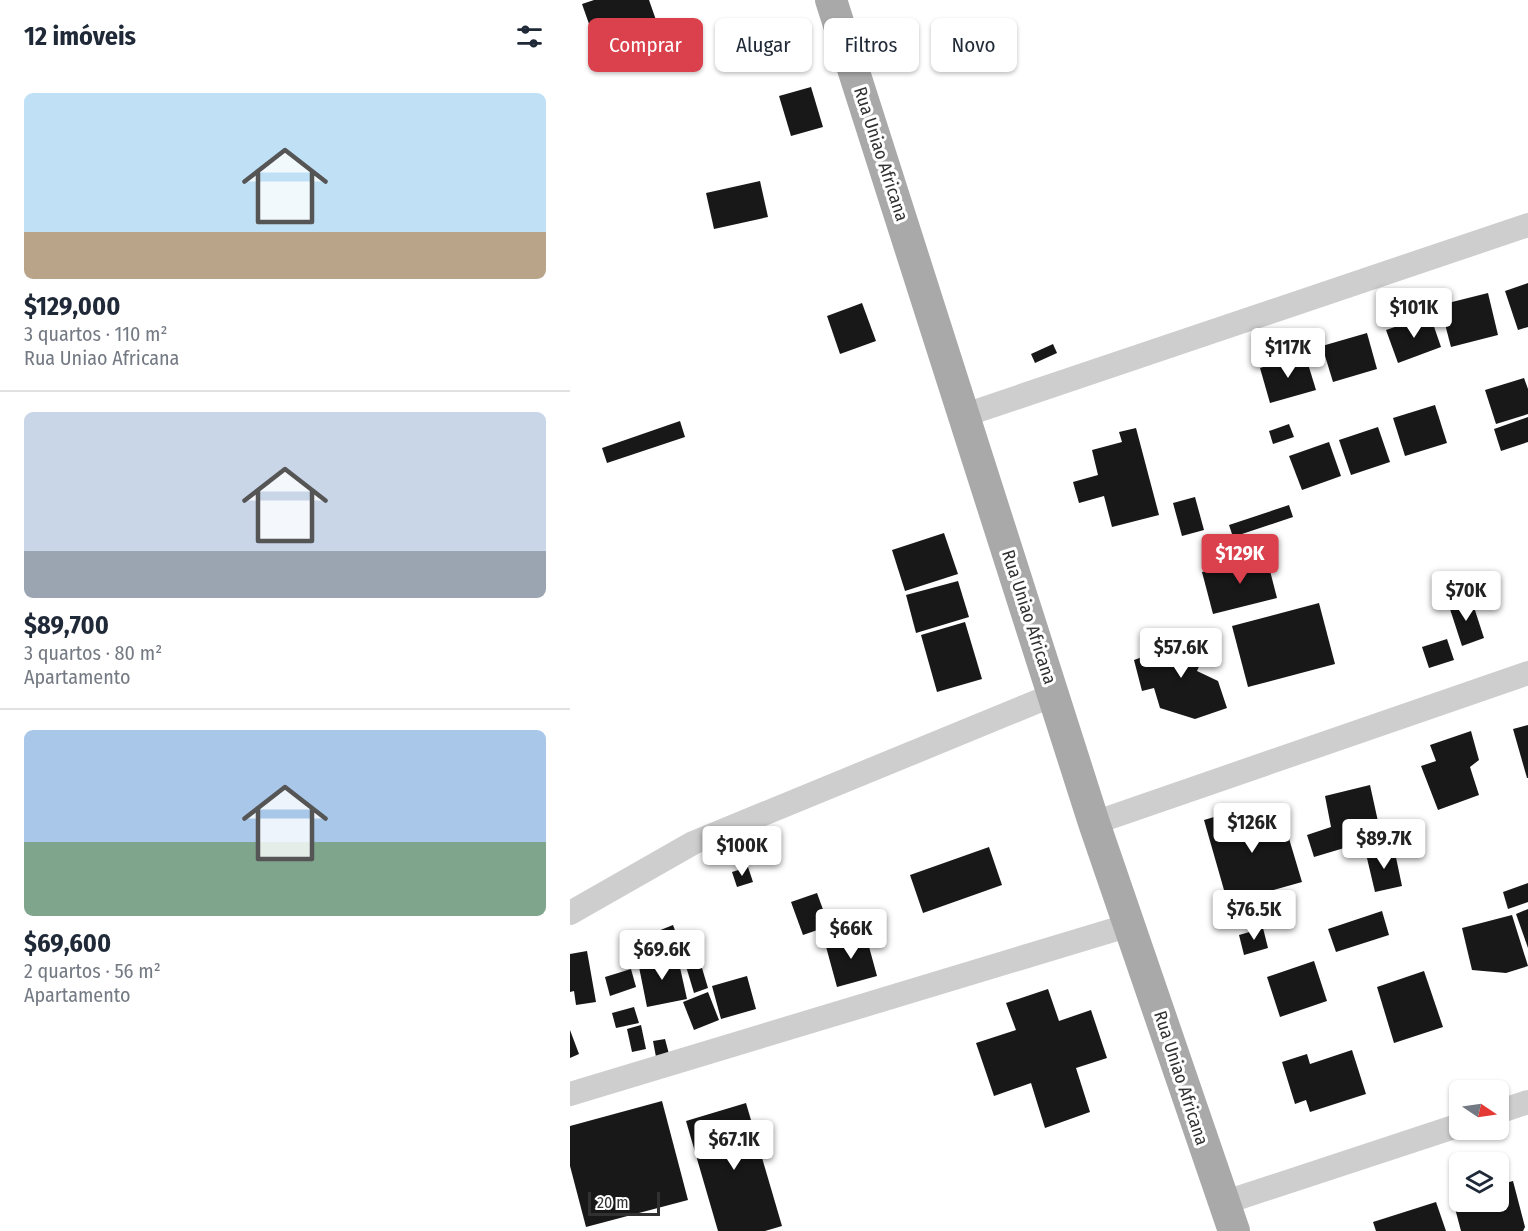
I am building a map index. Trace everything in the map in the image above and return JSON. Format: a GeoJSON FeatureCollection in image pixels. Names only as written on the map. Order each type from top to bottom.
{"type":"FeatureCollection","features":[{"type":"Feature","properties":{"kind":"main road","name":"Rua Uniao Africana"},"geometry":{"type":"LineString","coordinates":[[831,0],[1094,823],[1228,1217]]}},
{"type":"Feature","properties":{"kind":"street"},"geometry":{"type":"LineString","coordinates":[[965,416],[1528,225]]}},
{"type":"Feature","properties":{"kind":"street"},"geometry":{"type":"LineString","coordinates":[[1094,823],[1528,673]]}},
{"type":"Feature","properties":{"kind":"street"},"geometry":{"type":"LineString","coordinates":[[570,913],[693,843],[1053,695]]}},
{"type":"Feature","properties":{"kind":"street"},"geometry":{"type":"LineString","coordinates":[[570,1094],[1130,925]]}},
{"type":"Feature","properties":{"kind":"street"},"geometry":{"type":"LineString","coordinates":[[1509,1108],[1528,1102]]}},
{"type":"Feature","properties":{"kind":"street"},"geometry":{"type":"LineString","coordinates":[[1228,1217],[1449,1129]]}},
{"type":"Feature","properties":{"kind":"building"},"geometry":{"type":"Polygon","coordinates":[[[594,0],[649,0],[655,18],[588,18],[588,21],[582,4],[594,0]]]}},
{"type":"Feature","properties":{"kind":"building"},"geometry":{"type":"Polygon","coordinates":[[[811,87],[823,127],[791,136],[779,96],[811,87]]]}},
{"type":"Feature","properties":{"kind":"building"},"geometry":{"type":"Polygon","coordinates":[[[760,181],[768,217],[714,229],[706,193],[760,181]]]}},
{"type":"Feature","properties":{"kind":"building"},"geometry":{"type":"Polygon","coordinates":[[[1528,283],[1528,327],[1518,330],[1505,291],[1528,283]]]}},
{"type":"Feature","properties":{"kind":"building"},"geometry":{"type":"Polygon","coordinates":[[[1488,293],[1498,335],[1451,347],[1440,305],[1488,293]]]}},
{"type":"Feature","properties":{"kind":"building"},"geometry":{"type":"Polygon","coordinates":[[[862,303],[876,341],[840,354],[827,316],[862,303]]]}},
{"type":"Feature","properties":{"kind":"building"},"geometry":{"type":"Polygon","coordinates":[[[1430,315],[1441,347],[1398,363],[1386,330],[1430,315]]]}},
{"type":"Feature","properties":{"kind":"building"},"geometry":{"type":"Polygon","coordinates":[[[1367,333],[1377,369],[1333,382],[1322,346],[1367,333]]]}},
{"type":"Feature","properties":{"kind":"building"},"geometry":{"type":"Polygon","coordinates":[[[1053,344],[1057,353],[1035,363],[1031,354],[1053,344]]]}},
{"type":"Feature","properties":{"kind":"building"},"geometry":{"type":"Polygon","coordinates":[[[1305,354],[1316,390],[1270,403],[1260,368],[1305,354]]]}},
{"type":"Feature","properties":{"kind":"building"},"geometry":{"type":"Polygon","coordinates":[[[1524,378],[1528,389],[1528,414],[1496,424],[1485,390],[1524,378]]]}},
{"type":"Feature","properties":{"kind":"building"},"geometry":{"type":"Polygon","coordinates":[[[1435,405],[1447,443],[1405,456],[1393,418],[1435,405]]]}},
{"type":"Feature","properties":{"kind":"building"},"geometry":{"type":"Polygon","coordinates":[[[1528,417],[1528,442],[1501,451],[1494,429],[1528,417]]]}},
{"type":"Feature","properties":{"kind":"building"},"geometry":{"type":"Polygon","coordinates":[[[680,421],[685,437],[607,463],[602,448],[680,421]]]}},
{"type":"Feature","properties":{"kind":"building"},"geometry":{"type":"Polygon","coordinates":[[[1289,424],[1294,437],[1273,444],[1269,431],[1289,424]]]}},
{"type":"Feature","properties":{"kind":"building"},"geometry":{"type":"Polygon","coordinates":[[[1378,427],[1390,462],[1351,475],[1339,440],[1378,427]]]}},
{"type":"Feature","properties":{"kind":"building"},"geometry":{"type":"Polygon","coordinates":[[[1136,428],[1159,515],[1112,527],[1104,496],[1079,503],[1073,482],[1098,475],[1092,450],[1122,442],[1119,432],[1136,428]]]}},
{"type":"Feature","properties":{"kind":"building"},"geometry":{"type":"Polygon","coordinates":[[[1329,442],[1341,476],[1302,490],[1289,456],[1329,442]]]}},
{"type":"Feature","properties":{"kind":"building"},"geometry":{"type":"Polygon","coordinates":[[[1195,497],[1204,530],[1182,536],[1173,503],[1195,497]]]}},
{"type":"Feature","properties":{"kind":"building"},"geometry":{"type":"Polygon","coordinates":[[[1289,505],[1293,517],[1233,537],[1229,525],[1289,505]]]}},
{"type":"Feature","properties":{"kind":"building"},"geometry":{"type":"Polygon","coordinates":[[[944,533],[958,574],[905,591],[892,550],[944,533]]]}},
{"type":"Feature","properties":{"kind":"building"},"geometry":{"type":"Polygon","coordinates":[[[1266,555],[1277,598],[1213,614],[1202,572],[1266,555]]]}},
{"type":"Feature","properties":{"kind":"building"},"geometry":{"type":"Polygon","coordinates":[[[958,581],[969,617],[916,633],[906,595],[958,581]]]}},
{"type":"Feature","properties":{"kind":"building"},"geometry":{"type":"Polygon","coordinates":[[[1471,598],[1484,638],[1462,646],[1449,606],[1471,598]]]}},
{"type":"Feature","properties":{"kind":"building"},"geometry":{"type":"Polygon","coordinates":[[[1319,603],[1335,664],[1248,687],[1232,626],[1319,603]]]}},
{"type":"Feature","properties":{"kind":"building"},"geometry":{"type":"Polygon","coordinates":[[[965,622],[982,679],[937,692],[921,635],[965,622]]]}},
{"type":"Feature","properties":{"kind":"building"},"geometry":{"type":"Polygon","coordinates":[[[1170,632],[1208,646],[1197,671],[1218,681],[1227,708],[1195,719],[1160,708],[1154,688],[1142,691],[1134,660],[1164,649],[1170,632]]]}},
{"type":"Feature","properties":{"kind":"building"},"geometry":{"type":"Polygon","coordinates":[[[1447,639],[1454,660],[1429,668],[1422,647],[1447,639]]]}},
{"type":"Feature","properties":{"kind":"building"},"geometry":{"type":"Polygon","coordinates":[[[1528,725],[1528,778],[1527,778],[1513,729],[1528,725]]]}},
{"type":"Feature","properties":{"kind":"building"},"geometry":{"type":"Polygon","coordinates":[[[1471,731],[1479,760],[1470,767],[1479,795],[1438,810],[1421,766],[1436,761],[1430,745],[1471,731]]]}},
{"type":"Feature","properties":{"kind":"building"},"geometry":{"type":"Polygon","coordinates":[[[1370,785],[1379,826],[1368,833],[1371,840],[1314,857],[1307,835],[1331,827],[1325,796],[1370,785]]]}},
{"type":"Feature","properties":{"kind":"building"},"geometry":{"type":"Polygon","coordinates":[[[1254,805],[1255,812],[1279,805],[1302,882],[1263,893],[1265,901],[1230,911],[1204,820],[1254,805]]]}},
{"type":"Feature","properties":{"kind":"building"},"geometry":{"type":"Polygon","coordinates":[[[989,847],[1002,885],[923,913],[910,875],[989,847]]]}},
{"type":"Feature","properties":{"kind":"building"},"geometry":{"type":"Polygon","coordinates":[[[1394,848],[1402,886],[1375,892],[1366,854],[1394,848]]]}},
{"type":"Feature","properties":{"kind":"building"},"geometry":{"type":"Polygon","coordinates":[[[748,867],[753,882],[737,887],[732,872],[748,867]]]}},
{"type":"Feature","properties":{"kind":"building"},"geometry":{"type":"Polygon","coordinates":[[[1528,883],[1528,902],[1508,909],[1503,892],[1528,883]]]}},
{"type":"Feature","properties":{"kind":"building"},"geometry":{"type":"Polygon","coordinates":[[[817,893],[829,926],[803,935],[791,902],[817,893]]]}},
{"type":"Feature","properties":{"kind":"building"},"geometry":{"type":"Polygon","coordinates":[[[1528,909],[1528,948],[1516,914],[1528,909]]]}},
{"type":"Feature","properties":{"kind":"building"},"geometry":{"type":"Polygon","coordinates":[[[1382,911],[1389,935],[1336,952],[1328,929],[1382,911]]]}},
{"type":"Feature","properties":{"kind":"building"},"geometry":{"type":"Polygon","coordinates":[[[1512,915],[1528,966],[1506,973],[1472,970],[1462,928],[1512,915]]]}},
{"type":"Feature","properties":{"kind":"building"},"geometry":{"type":"Polygon","coordinates":[[[673,925],[681,946],[667,952],[658,931],[673,925]]]}},
{"type":"Feature","properties":{"kind":"building"},"geometry":{"type":"Polygon","coordinates":[[[1263,928],[1268,948],[1244,955],[1239,935],[1263,928]]]}},
{"type":"Feature","properties":{"kind":"building"},"geometry":{"type":"Polygon","coordinates":[[[865,932],[877,976],[837,987],[825,943],[865,932]]]}},
{"type":"Feature","properties":{"kind":"building"},"geometry":{"type":"Polygon","coordinates":[[[696,948],[708,988],[694,993],[682,953],[696,948]]]}},
{"type":"Feature","properties":{"kind":"building"},"geometry":{"type":"Polygon","coordinates":[[[587,951],[596,1002],[576,1005],[574,991],[570,992],[570,954],[587,951]]]}},
{"type":"Feature","properties":{"kind":"building"},"geometry":{"type":"Polygon","coordinates":[[[677,954],[687,999],[647,1007],[638,962],[677,954]]]}},
{"type":"Feature","properties":{"kind":"building"},"geometry":{"type":"Polygon","coordinates":[[[1314,961],[1327,1001],[1280,1017],[1267,977],[1314,961]]]}},
{"type":"Feature","properties":{"kind":"building"},"geometry":{"type":"Polygon","coordinates":[[[631,969],[636,987],[610,996],[605,977],[631,969]]]}},
{"type":"Feature","properties":{"kind":"building"},"geometry":{"type":"Polygon","coordinates":[[[1424,971],[1443,1027],[1394,1043],[1377,987],[1424,971]]]}},
{"type":"Feature","properties":{"kind":"building"},"geometry":{"type":"Polygon","coordinates":[[[747,976],[756,1009],[721,1019],[712,986],[747,976]]]}},
{"type":"Feature","properties":{"kind":"building"},"geometry":{"type":"Polygon","coordinates":[[[1048,989],[1059,1021],[1091,1010],[1107,1058],[1076,1068],[1090,1112],[1045,1128],[1031,1083],[994,1096],[976,1043],[1016,1030],[1006,1003],[1048,989]]]}},
{"type":"Feature","properties":{"kind":"building"},"geometry":{"type":"Polygon","coordinates":[[[708,992],[719,1020],[694,1030],[683,1002],[708,992]]]}},
{"type":"Feature","properties":{"kind":"building"},"geometry":{"type":"Polygon","coordinates":[[[634,1007],[639,1023],[616,1028],[612,1013],[634,1007]]]}},
{"type":"Feature","properties":{"kind":"building"},"geometry":{"type":"Polygon","coordinates":[[[641,1025],[646,1049],[632,1052],[627,1029],[641,1025]]]}},
{"type":"Feature","properties":{"kind":"building"},"geometry":{"type":"Polygon","coordinates":[[[570,1030],[579,1054],[570,1058],[570,1030]]]}},
{"type":"Feature","properties":{"kind":"building"},"geometry":{"type":"Polygon","coordinates":[[[665,1039],[669,1054],[656,1057],[653,1041],[665,1039]]]}},
{"type":"Feature","properties":{"kind":"building"},"geometry":{"type":"Polygon","coordinates":[[[1352,1050],[1366,1094],[1310,1112],[1306,1100],[1295,1104],[1282,1062],[1307,1054],[1310,1064],[1352,1050]]]}},
{"type":"Feature","properties":{"kind":"building"},"geometry":{"type":"Polygon","coordinates":[[[662,1101],[688,1200],[586,1227],[570,1166],[570,1126],[662,1101]]]}},
{"type":"Feature","properties":{"kind":"building"},"geometry":{"type":"Polygon","coordinates":[[[746,1103],[782,1226],[765,1231],[718,1231],[686,1121],[746,1103]]]}},
{"type":"Feature","properties":{"kind":"building"},"geometry":{"type":"Polygon","coordinates":[[[1513,1181],[1525,1227],[1523,1231],[1461,1231],[1456,1212],[1509,1212],[1509,1182],[1513,1181]]]}},
{"type":"Feature","properties":{"kind":"building"},"geometry":{"type":"Polygon","coordinates":[[[1436,1202],[1446,1231],[1376,1231],[1373,1222],[1436,1202]]]}}]}
